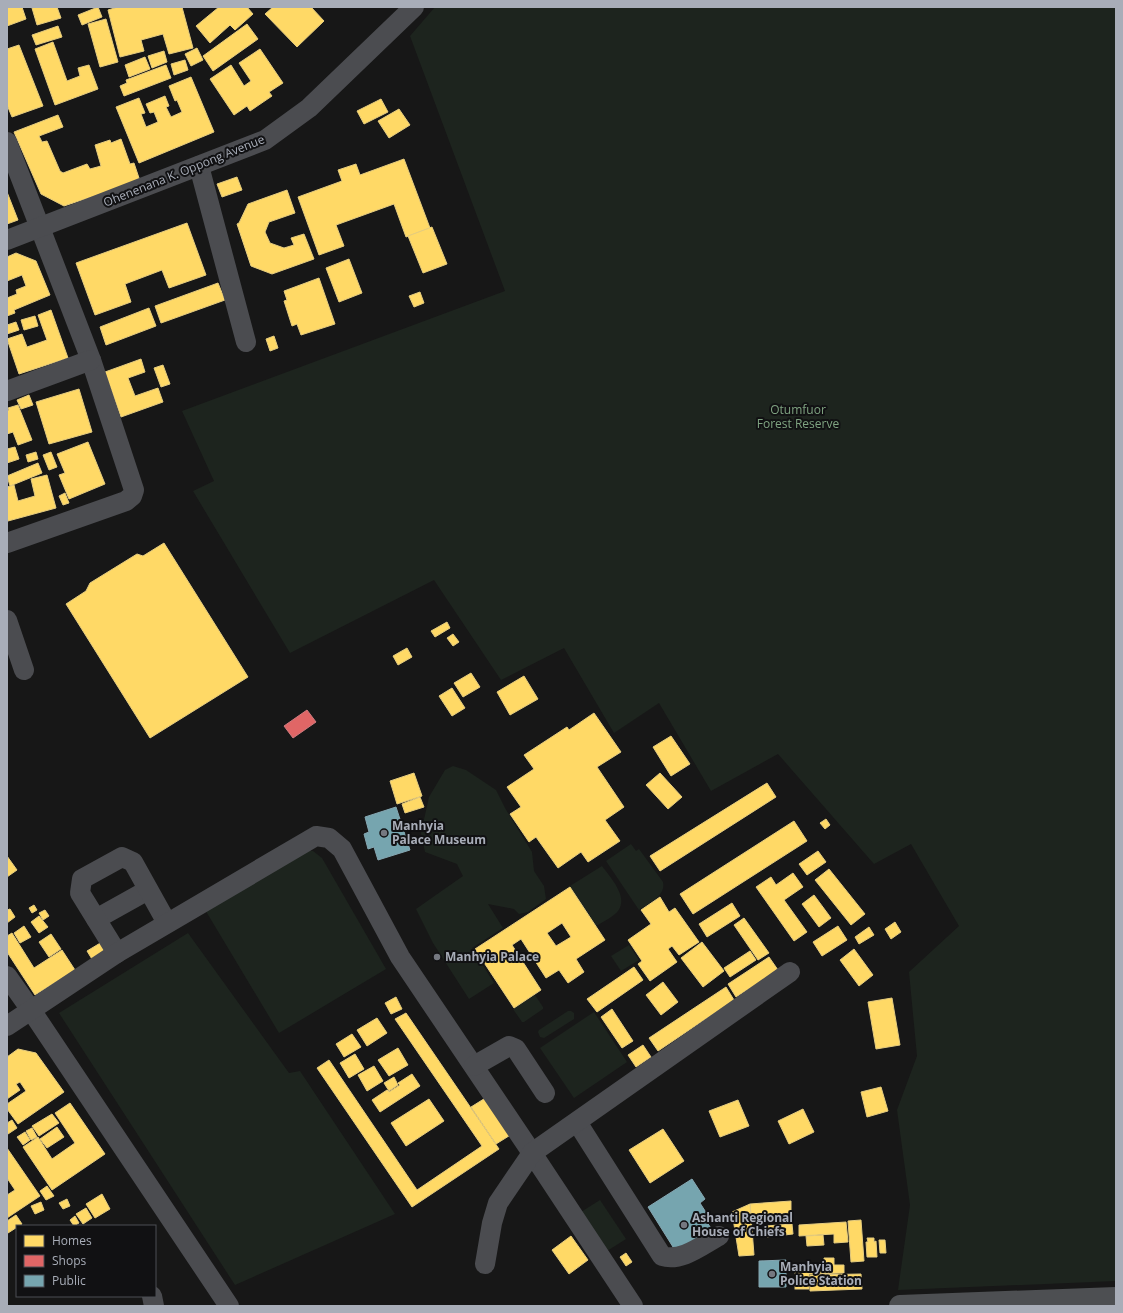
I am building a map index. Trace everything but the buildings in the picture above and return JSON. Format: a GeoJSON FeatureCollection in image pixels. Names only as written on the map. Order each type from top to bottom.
{"type":"FeatureCollection","features":[{"type":"Feature","properties":{"kind":"main road"},"geometry":{"type":"LineString","coordinates":[[900,1306],[1116,1298]]}},
{"type":"Feature","properties":{"kind":"street","name":"Ohenenana K. Oppong Avenue"},"geometry":{"type":"LineString","coordinates":[[7,240],[265,140],[309,108],[414,7]]}},
{"type":"Feature","properties":{"kind":"street"},"geometry":{"type":"LineString","coordinates":[[7,142],[91,360],[134,490],[132,496],[126,501],[7,543]]}},
{"type":"Feature","properties":{"kind":"street"},"geometry":{"type":"LineString","coordinates":[[198,166],[246,342]]}},
{"type":"Feature","properties":{"kind":"street"},"geometry":{"type":"LineString","coordinates":[[7,391],[91,360]]}},
{"type":"Feature","properties":{"kind":"street"},"geometry":{"type":"LineString","coordinates":[[7,620],[24,670]]}},
{"type":"Feature","properties":{"kind":"street"},"geometry":{"type":"LineString","coordinates":[[7,1026],[117,953],[316,836],[329,838],[342,849],[400,957],[633,1306]]}},
{"type":"Feature","properties":{"kind":"street"},"geometry":{"type":"LineString","coordinates":[[117,953],[80,892],[82,880],[122,857],[133,862],[167,923]]}},
{"type":"Feature","properties":{"kind":"street"},"geometry":{"type":"LineString","coordinates":[[96,918],[148,890]]}},
{"type":"Feature","properties":{"kind":"street"},"geometry":{"type":"LineString","coordinates":[[485,1264],[492,1223],[498,1203],[532,1153],[790,972]]}},
{"type":"Feature","properties":{"kind":"street"},"geometry":{"type":"LineString","coordinates":[[7,976],[229,1306]]}},
{"type":"Feature","properties":{"kind":"street"},"geometry":{"type":"LineString","coordinates":[[474,1066],[509,1046],[516,1049],[545,1093]]}},
{"type":"Feature","properties":{"kind":"street"},"geometry":{"type":"LineString","coordinates":[[576,1122],[662,1256],[670,1258],[683,1256],[719,1236]]}},
{"type":"Feature","properties":{"kind":"green space","name":"Otumfuor Forest Reserve"},"geometry":{"type":"Polygon","coordinates":[[[435,7],[1116,7],[1116,1281],[898,1290],[910,1205],[897,1110],[917,1056],[909,972],[959,926],[911,844],[874,864],[778,754],[711,791],[659,703],[614,733],[564,648],[501,680],[434,580],[290,653],[193,491],[214,481],[182,411],[505,291],[410,36],[435,7]]]}},
{"type":"Feature","properties":{"kind":"green space"},"geometry":{"type":"Polygon","coordinates":[[[453,766],[466,770],[496,790],[505,808],[532,852],[534,871],[544,886],[546,899],[528,912],[519,914],[514,909],[488,904],[503,928],[472,948],[494,983],[469,999],[433,943],[416,909],[463,876],[457,864],[425,852],[421,833],[429,797],[445,770],[453,766]]]}},
{"type":"Feature","properties":{"kind":"green space"},"geometry":{"type":"Polygon","coordinates":[[[631,844],[636,851],[639,849],[663,882],[662,891],[656,899],[639,910],[606,861],[631,844]]]}},
{"type":"Feature","properties":{"kind":"green space"},"geometry":{"type":"Polygon","coordinates":[[[302,850],[313,851],[322,858],[386,969],[279,1033],[204,908],[302,850]]]}},
{"type":"Feature","properties":{"kind":"green space"},"geometry":{"type":"Polygon","coordinates":[[[602,866],[617,887],[620,894],[621,905],[618,911],[596,926],[570,886],[602,866]]]}},
{"type":"Feature","properties":{"kind":"green space"},"geometry":{"type":"Polygon","coordinates":[[[188,933],[289,1073],[300,1071],[395,1214],[235,1285],[59,1013],[188,933]]]}},
{"type":"Feature","properties":{"kind":"green space"},"geometry":{"type":"Polygon","coordinates":[[[629,945],[639,960],[621,971],[611,956],[629,945]]]}},
{"type":"Feature","properties":{"kind":"green space"},"geometry":{"type":"Polygon","coordinates":[[[535,995],[543,1009],[522,1022],[513,1009],[535,995]]]}},
{"type":"Feature","properties":{"kind":"green space"},"geometry":{"type":"Polygon","coordinates":[[[568,1011],[574,1013],[574,1019],[544,1038],[540,1037],[538,1032],[539,1030],[568,1011]]]}},
{"type":"Feature","properties":{"kind":"green space"},"geometry":{"type":"Polygon","coordinates":[[[594,1012],[627,1062],[574,1098],[540,1048],[594,1012]]]}},
{"type":"Feature","properties":{"kind":"green space"},"geometry":{"type":"Polygon","coordinates":[[[600,1200],[626,1239],[607,1251],[581,1212],[600,1200]]]}},
{"type":"Feature","properties":{"kind":"place","name":"Manhyia Palace Museum"},"geometry":{"type":"Point","coordinates":[384,833]}},
{"type":"Feature","properties":{"kind":"place","name":"Manhyia Palace"},"geometry":{"type":"Point","coordinates":[437,957]}},
{"type":"Feature","properties":{"kind":"place","name":"Ashanti Regional House of Chiefs"},"geometry":{"type":"Point","coordinates":[684,1225]}},
{"type":"Feature","properties":{"kind":"place","name":"Manhyia Police Station"},"geometry":{"type":"Point","coordinates":[772,1274]}}]}
